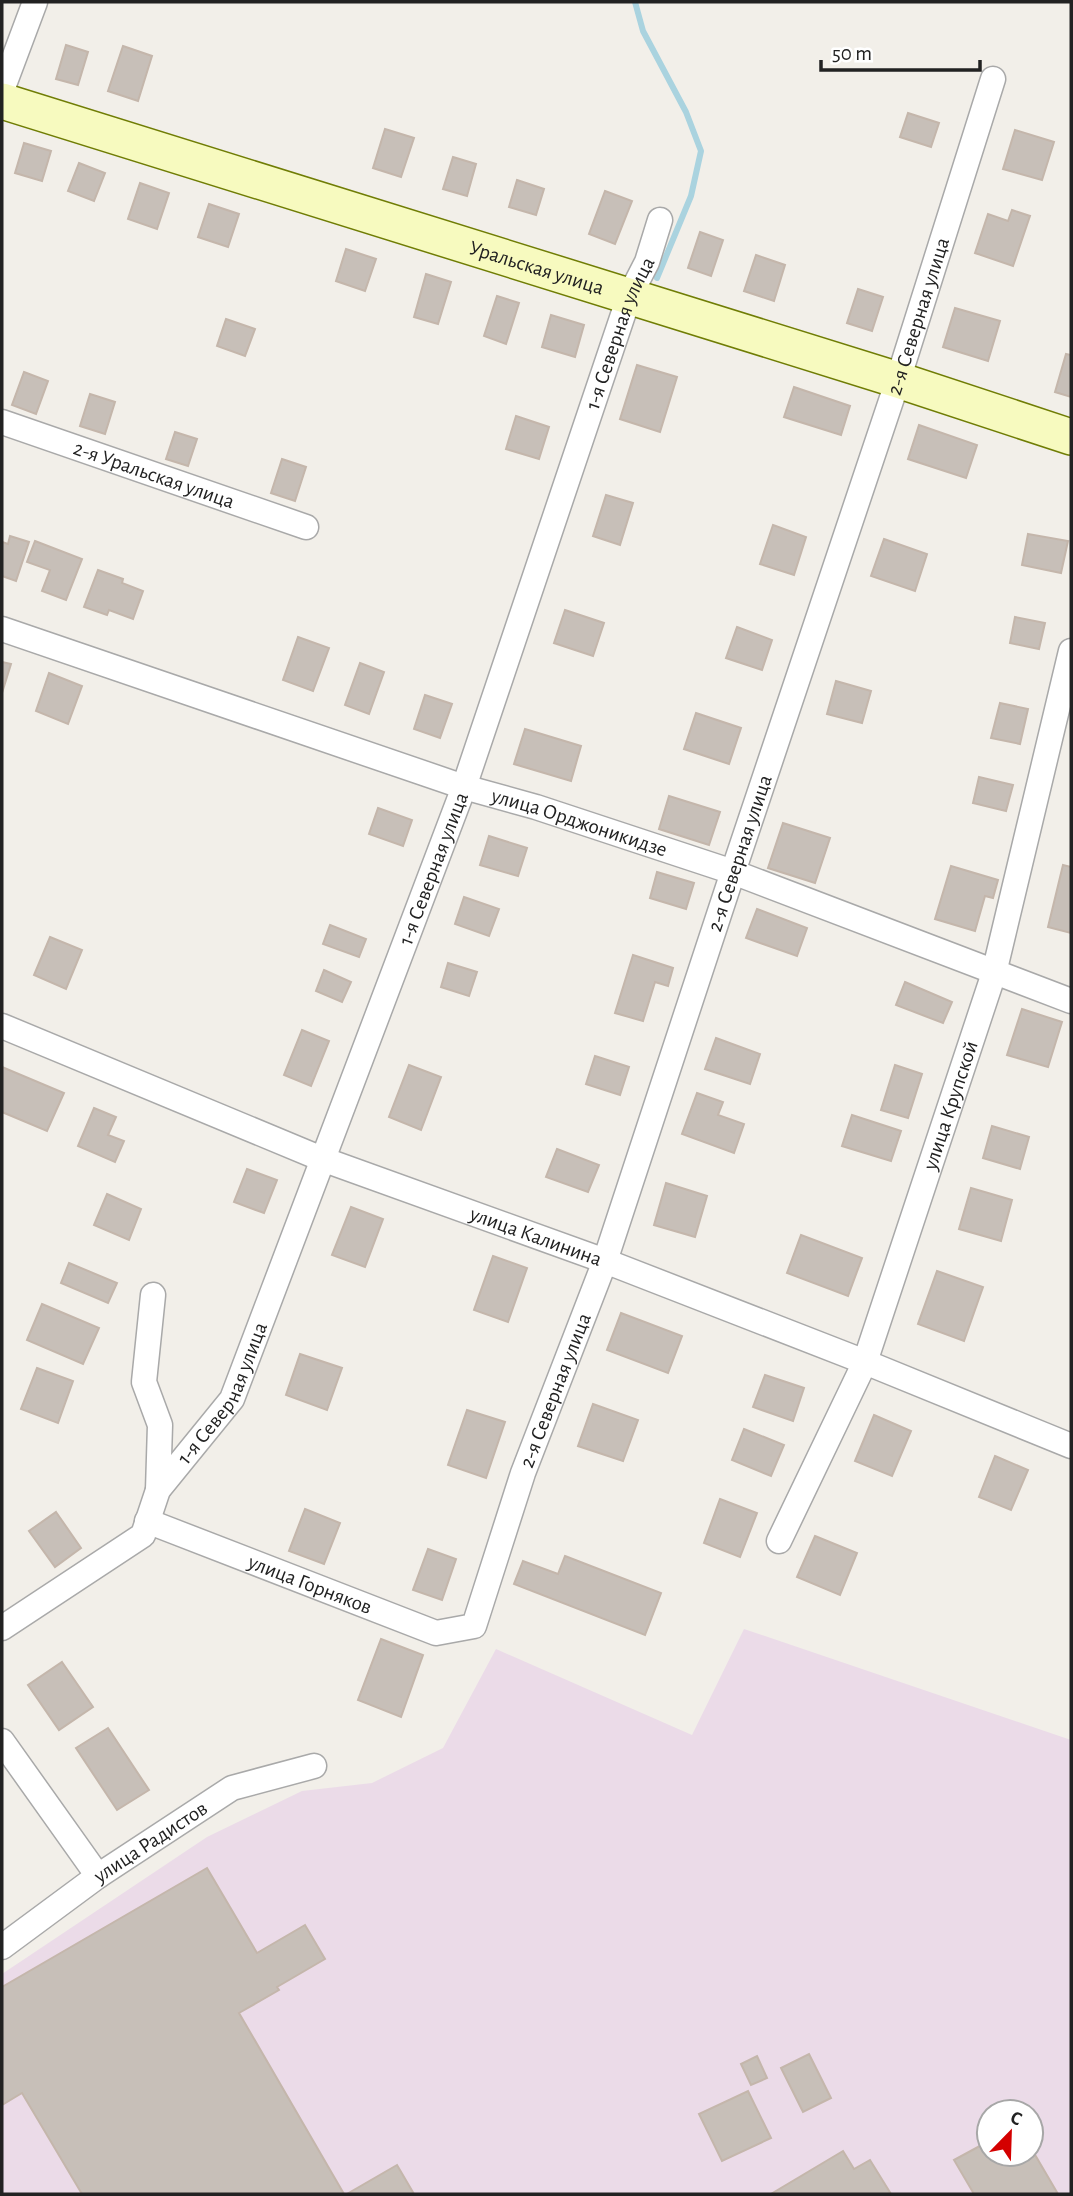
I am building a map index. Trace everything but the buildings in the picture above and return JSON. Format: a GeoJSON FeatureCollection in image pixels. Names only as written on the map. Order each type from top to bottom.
{"type":"FeatureCollection","features":[{"type":"Feature","properties":{"kind":"main road","name":"Уральская улица"},"geometry":{"type":"LineString","coordinates":[[2,101],[898,380],[1071,437]]}},
{"type":"Feature","properties":{"kind":"street"},"geometry":{"type":"LineString","coordinates":[[2,90],[34,2]]}},
{"type":"Feature","properties":{"kind":"street","name":"2-я Северная улица"},"geometry":{"type":"LineString","coordinates":[[474,1626],[523,1473],[605,1261],[898,380],[993,79]]}},
{"type":"Feature","properties":{"kind":"street","name":"1-я Северная улица"},"geometry":{"type":"LineString","coordinates":[[158,1490],[232,1399],[464,787],[629,297],[647,262],[660,220]]}},
{"type":"Feature","properties":{"kind":"street","name":"2-я Уральская улица"},"geometry":{"type":"LineString","coordinates":[[2,422],[306,527]]}},
{"type":"Feature","properties":{"kind":"street","name":"улица Орджоникидзе"},"geometry":{"type":"LineString","coordinates":[[2,629],[464,787],[536,807],[733,872],[1071,1002]]}},
{"type":"Feature","properties":{"kind":"street","name":"улица Крупской"},"geometry":{"type":"LineString","coordinates":[[779,1541],[865,1362],[994,973],[1071,651]]}},
{"type":"Feature","properties":{"kind":"street","name":"улица Калинина"},"geometry":{"type":"LineString","coordinates":[[2,1026],[322,1159],[605,1261],[1071,1446]]}},
{"type":"Feature","properties":{"kind":"street","name":"1-я Северная улица"},"geometry":{"type":"LineString","coordinates":[[2,1628],[143,1535],[158,1490],[160,1425],[144,1382],[153,1295]]}},
{"type":"Feature","properties":{"kind":"street","name":"улица Горняков"},"geometry":{"type":"LineString","coordinates":[[147,1521],[436,1633],[474,1626]]}},
{"type":"Feature","properties":{"kind":"street"},"geometry":{"type":"LineString","coordinates":[[2,1741],[98,1876]]}},
{"type":"Feature","properties":{"kind":"street","name":"улица Радистов"},"geometry":{"type":"LineString","coordinates":[[2,1947],[98,1876],[232,1788],[314,1766]]}},
{"type":"Feature","properties":{"kind":"shaded area"},"geometry":{"type":"Polygon","coordinates":[[[744,1629],[1071,1740],[1071,2194],[2,2194],[2,1974],[207,1837],[302,1791],[372,1783],[443,1748],[496,1649],[692,1735],[744,1629]]]}},
{"type":"Feature","properties":{"kind":"waterway"},"geometry":{"type":"LineString","coordinates":[[635,2],[643,31],[686,112],[701,151],[691,196],[657,278]]}}]}
